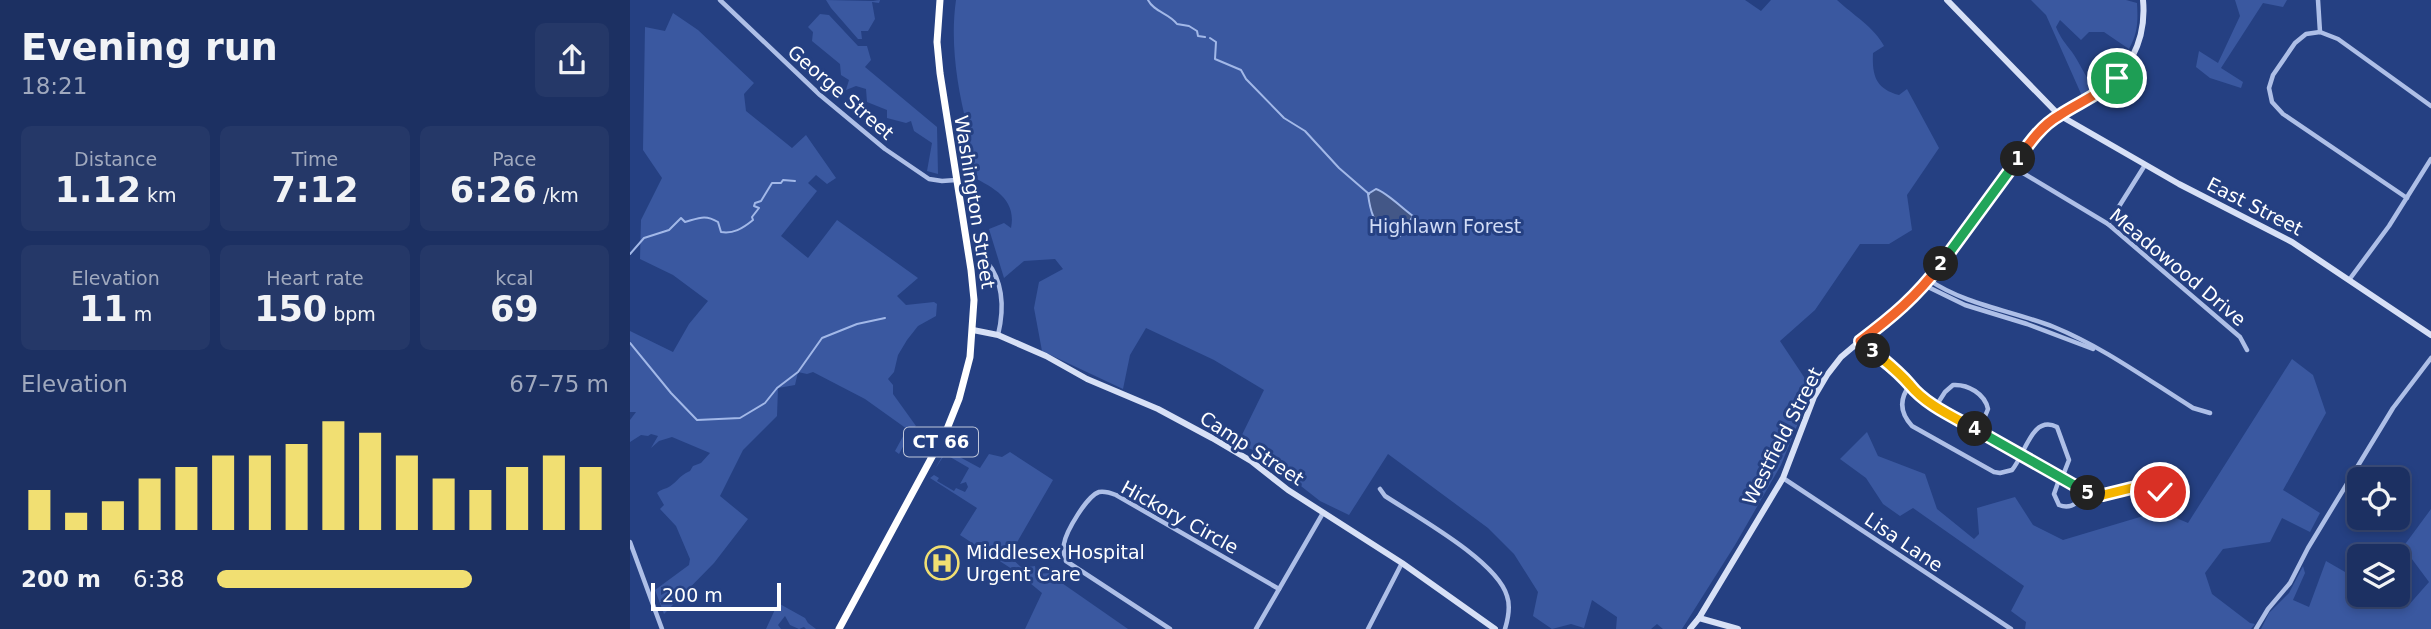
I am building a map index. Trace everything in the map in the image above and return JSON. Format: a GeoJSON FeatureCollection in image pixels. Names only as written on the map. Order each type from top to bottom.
{"type":"FeatureCollection","features":[{"type":"Feature","properties":{"kind":"highway","name":"Washington Street"},"geometry":{"type":"LineString","coordinates":[[839,629],[947,429],[966,375],[974,330],[973,286],[938,58],[940,0]]}},
{"type":"Feature","properties":{"kind":"main road","name":"East Street"},"geometry":{"type":"LineString","coordinates":[[1947,0],[2059,115],[2145,165],[2292,242],[2431,335]]}},
{"type":"Feature","properties":{"kind":"main road","name":"Westfield Street"},"geometry":{"type":"LineString","coordinates":[[1690,629],[1783,478],[1814,397],[1827,375],[1857,343],[1900,311],[1927,283],[2044,127],[2059,115],[2103,91],[2127,66],[2142,35],[2145,16],[2143,0]]}},
{"type":"Feature","properties":{"kind":"main road","name":"Camp Street"},"geometry":{"type":"LineString","coordinates":[[974,330],[998,335],[1046,356],[1104,387],[1178,419],[1251,461],[1288,490],[1402,563],[1495,629]]}},
{"type":"Feature","properties":{"kind":"main road"},"geometry":{"type":"LineString","coordinates":[[1699,618],[1738,629]]}},
{"type":"Feature","properties":{"kind":"street","name":"George Street"},"geometry":{"type":"LineString","coordinates":[[720,0],[820,95],[897,158],[929,179],[957,179]]}},
{"type":"Feature","properties":{"kind":"street"},"geometry":{"type":"LineString","coordinates":[[2318,0],[2320,32]]}},
{"type":"Feature","properties":{"kind":"street"},"geometry":{"type":"LineString","coordinates":[[2407,198],[2283,114],[2272,102],[2269,88],[2273,75],[2295,43],[2305,34],[2320,32],[2338,39],[2431,106]]}},
{"type":"Feature","properties":{"kind":"street"},"geometry":{"type":"LineString","coordinates":[[2349,280],[2375,246],[2431,159]]}},
{"type":"Feature","properties":{"kind":"street"},"geometry":{"type":"LineString","coordinates":[[2108,224],[2145,165]]}},
{"type":"Feature","properties":{"kind":"street","name":"Meadowood Drive"},"geometry":{"type":"LineString","coordinates":[[2013,167],[2108,224],[2240,337],[2247,350]]}},
{"type":"Feature","properties":{"kind":"street","name":"Washington Street"},"geometry":{"type":"LineString","coordinates":[[987,262],[997,278],[1001,293],[1002,310],[998,335]]}},
{"type":"Feature","properties":{"kind":"street"},"geometry":{"type":"LineString","coordinates":[[1927,283],[1966,302],[2075,336],[2193,408],[2210,413]]}},
{"type":"Feature","properties":{"kind":"street"},"geometry":{"type":"LineString","coordinates":[[1857,343],[1906,379],[1936,406],[2084,491],[2103,495],[2152,483]]}},
{"type":"Feature","properties":{"kind":"street"},"geometry":{"type":"LineString","coordinates":[[2256,629],[2290,583],[2308,548],[2388,417],[2431,358]]}},
{"type":"Feature","properties":{"kind":"street"},"geometry":{"type":"LineString","coordinates":[[1910,385],[1902,400],[1903,414],[1912,426],[1994,472],[2012,470],[2036,428],[2043,424],[2057,427],[2069,460],[2054,494],[2059,505],[2066,508],[2077,503],[2084,491]]}},
{"type":"Feature","properties":{"kind":"street"},"geometry":{"type":"LineString","coordinates":[[1936,406],[1953,385],[1964,386],[1979,394],[1985,399],[1988,409],[1979,431]]}},
{"type":"Feature","properties":{"kind":"street"},"geometry":{"type":"LineString","coordinates":[[2164,468],[2172,470],[2177,476],[2177,484],[2168,492],[2157,490],[2152,483],[2156,471],[2164,468]]}},
{"type":"Feature","properties":{"kind":"street","name":"Lisa Lane"},"geometry":{"type":"LineString","coordinates":[[1783,478],[2011,629]]}},
{"type":"Feature","properties":{"kind":"street"},"geometry":{"type":"LineString","coordinates":[[1380,489],[1385,496],[1491,570],[1507,595],[1509,606],[1505,629]]}},
{"type":"Feature","properties":{"kind":"street","name":"Hickory Circle"},"geometry":{"type":"LineString","coordinates":[[1170,629],[1066,561],[1063,554],[1065,539],[1084,505],[1098,493],[1116,495],[1279,589]]}},
{"type":"Feature","properties":{"kind":"street"},"geometry":{"type":"LineString","coordinates":[[1256,629],[1323,513]]}},
{"type":"Feature","properties":{"kind":"street"},"geometry":{"type":"LineString","coordinates":[[630,542],[662,629]]}},
{"type":"Feature","properties":{"kind":"street"},"geometry":{"type":"LineString","coordinates":[[1368,629],[1402,563]]}},
{"type":"Feature","properties":{"kind":"green space"},"geometry":{"type":"Polygon","coordinates":[[[826,0],[880,0],[879,3],[872,2],[875,19],[868,31],[861,31],[862,39],[858,39],[826,0]]]}},
{"type":"Feature","properties":{"kind":"green space","name":"Highlawn Forest"},"geometry":{"type":"Polygon","coordinates":[[[956,0],[1745,0],[1761,11],[1771,0],[1837,0],[1880,39],[1884,46],[1873,53],[1873,68],[1877,80],[1885,89],[1899,95],[1907,89],[1939,148],[1907,195],[1912,230],[1889,244],[1860,244],[1815,310],[1780,341],[1812,389],[1781,465],[1682,629],[1663,629],[1657,624],[1651,629],[1616,629],[1617,617],[1592,600],[1584,628],[1571,624],[1552,629],[1533,616],[1538,592],[1514,554],[1488,528],[1388,454],[1349,515],[1320,501],[1259,453],[1238,443],[1264,390],[1214,360],[1146,328],[1130,355],[1123,389],[1042,351],[1034,308],[1039,282],[1063,269],[1055,259],[1024,261],[1004,278],[989,229],[1004,223],[1011,228],[1012,218],[1001,195],[969,175],[961,129],[967,126],[954,48],[956,0]]]}},
{"type":"Feature","properties":{"kind":"green space"},"geometry":{"type":"Polygon","coordinates":[[[2031,0],[2126,0],[2137,3],[2134,38],[2129,49],[2104,32],[2089,32],[2081,40],[2060,20],[2056,27],[2058,31],[2093,86],[2082,96],[2046,15],[2031,0]]]}},
{"type":"Feature","properties":{"kind":"green space"},"geometry":{"type":"Polygon","coordinates":[[[2235,0],[2287,0],[2283,7],[2263,3],[2221,68],[2243,82],[2241,88],[2210,78],[2196,67],[2199,51],[2218,63],[2240,16],[2235,0]]]}},
{"type":"Feature","properties":{"kind":"green space"},"geometry":{"type":"Polygon","coordinates":[[[673,13],[698,30],[754,83],[744,94],[746,111],[792,148],[806,135],[836,178],[827,184],[816,175],[808,183],[817,191],[781,236],[808,258],[837,220],[918,278],[897,296],[906,305],[937,304],[936,316],[918,326],[907,340],[898,355],[894,372],[888,379],[893,385],[893,394],[916,426],[899,454],[895,451],[907,429],[865,399],[813,372],[798,372],[795,385],[778,388],[777,416],[743,450],[720,496],[748,519],[714,563],[664,614],[655,590],[689,565],[690,559],[676,526],[660,509],[664,505],[657,493],[701,463],[710,453],[672,437],[659,441],[651,448],[658,436],[651,434],[641,435],[630,442],[630,420],[636,412],[630,412],[630,331],[673,352],[689,324],[708,301],[673,275],[640,259],[641,220],[662,178],[643,150],[645,27],[665,31],[673,13]]]}},
{"type":"Feature","properties":{"kind":"green space"},"geometry":{"type":"Polygon","coordinates":[[[820,14],[829,15],[858,46],[867,46],[871,60],[865,67],[937,127],[938,174],[927,171],[932,143],[914,131],[911,121],[906,123],[887,118],[887,110],[867,102],[866,89],[856,86],[846,90],[849,80],[841,75],[840,64],[812,41],[813,32],[808,27],[820,14]]]}},
{"type":"Feature","properties":{"kind":"green space"},"geometry":{"type":"Polygon","coordinates":[[[2292,359],[2313,375],[2326,413],[2283,490],[2320,513],[2310,532],[2282,518],[2270,542],[2223,549],[2205,573],[2212,594],[2255,624],[2251,629],[2025,629],[2026,622],[2011,611],[2024,586],[1913,508],[1900,516],[1883,504],[1866,478],[1840,459],[1867,432],[1878,456],[1925,474],[1937,509],[1974,539],[1979,534],[1977,508],[2015,497],[2033,525],[2063,540],[2160,511],[2188,523],[2292,359]]]}},
{"type":"Feature","properties":{"kind":"green space"},"geometry":{"type":"Polygon","coordinates":[[[948,446],[956,455],[980,468],[989,454],[1002,457],[1010,452],[1053,480],[1009,556],[1022,568],[1035,566],[1036,574],[1051,573],[1128,629],[1025,629],[1042,593],[1018,573],[960,535],[977,508],[930,478],[934,475],[939,478],[937,481],[954,491],[956,488],[965,492],[968,487],[966,482],[960,484],[969,468],[945,454],[935,469],[948,446]]]}},
{"type":"Feature","properties":{"kind":"green space"},"geometry":{"type":"Polygon","coordinates":[[[2431,509],[2431,629],[2261,629],[2269,613],[2289,593],[2303,566],[2305,573],[2293,600],[2309,607],[2326,561],[2347,573],[2347,607],[2410,607],[2429,582],[2410,556],[2410,544],[2405,544],[2431,509]]]}},
{"type":"Feature","properties":{"kind":"green space"},"geometry":{"type":"Polygon","coordinates":[[[778,603],[805,618],[816,629],[799,629],[790,625],[785,616],[778,625],[781,629],[766,629],[778,603]]]}},
{"type":"Feature","properties":{"kind":"shaded area"},"geometry":{"type":"Polygon","coordinates":[[[1376,189],[1413,216],[1400,236],[1387,235],[1376,222],[1368,194],[1376,189]]]}},
{"type":"Feature","properties":{"kind":"waterway"},"geometry":{"type":"LineString","coordinates":[[1148,0],[1177,24],[1189,26],[1197,31],[1198,36],[1205,37]]}},
{"type":"Feature","properties":{"kind":"waterway"},"geometry":{"type":"LineString","coordinates":[[1210,38],[1216,42],[1215,59],[1241,70],[1246,79],[1284,118],[1305,131],[1339,168],[1369,194]]}},
{"type":"Feature","properties":{"kind":"waterway"},"geometry":{"type":"LineString","coordinates":[[630,254],[644,238],[669,230],[681,218],[685,222],[709,218],[718,222],[721,232],[737,230],[753,220],[752,217],[759,208],[754,206],[755,203],[761,201],[772,183],[795,181]]}},
{"type":"Feature","properties":{"kind":"waterway"},"geometry":{"type":"LineString","coordinates":[[630,343],[697,420],[740,418],[765,403],[777,388],[798,372],[822,338],[857,324],[885,318]]}},
{"type":"Feature","properties":{"kind":"place","name":"Middlesex Hospital Urgent Care"},"geometry":{"type":"Point","coordinates":[942,563]}},
{"type":"Feature","properties":{"kind":"route"},"geometry":{"type":"LineString","coordinates":[[2117,78],[2090,100],[2059,115],[2044,127],[1915,297],[1860,341],[1936,406],[2084,491],[2103,495],[2152,483],[2160,492]]}}]}
